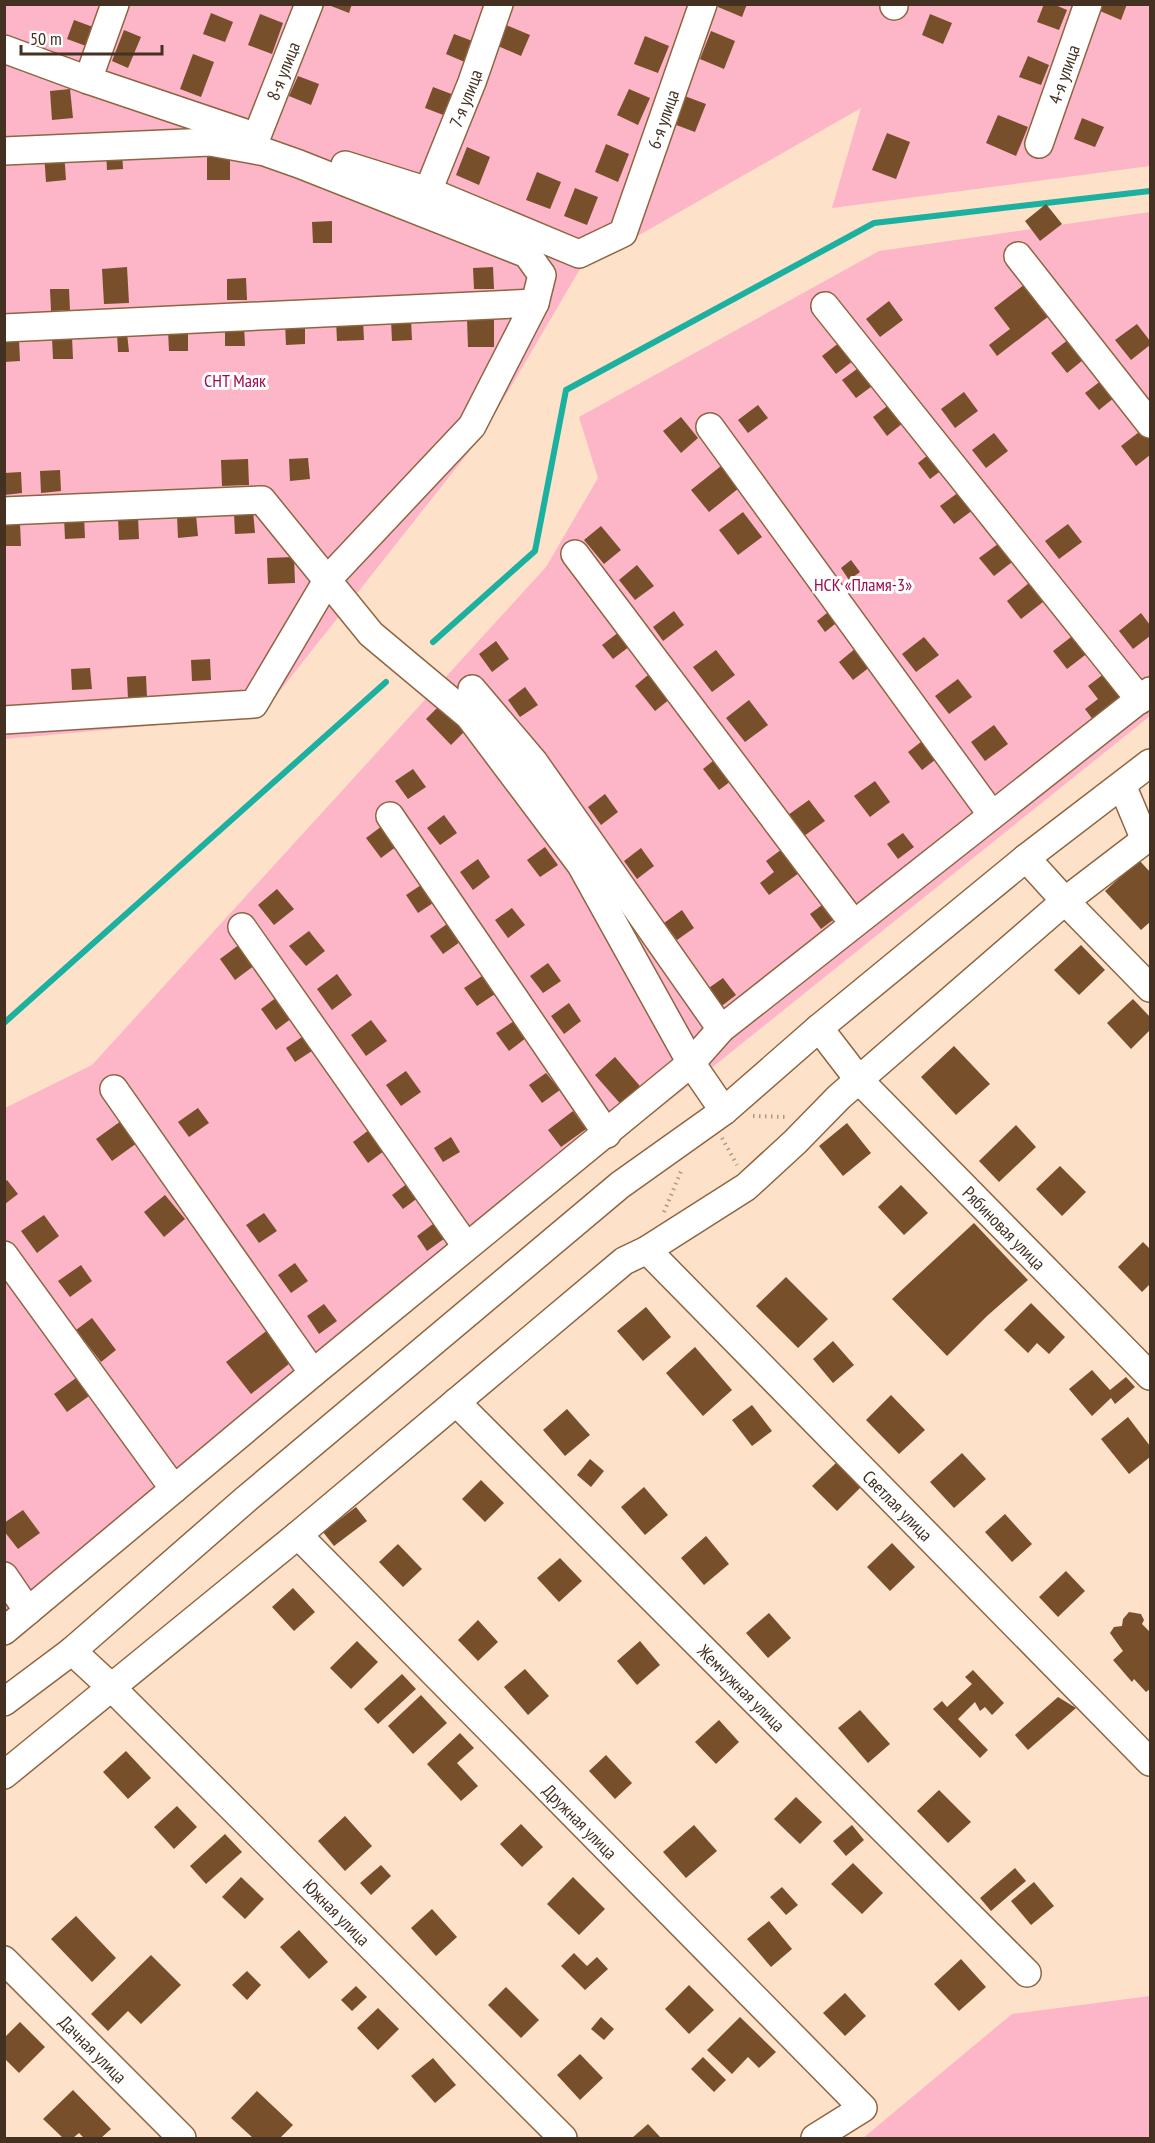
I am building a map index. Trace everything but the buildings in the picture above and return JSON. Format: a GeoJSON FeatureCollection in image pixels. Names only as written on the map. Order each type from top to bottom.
{"type":"FeatureCollection","features":[{"type":"Feature","properties":{"kind":"street"},"geometry":{"type":"LineString","coordinates":[[88,80],[115,4]]}},
{"type":"Feature","properties":{"kind":"street","name":"8-я улица"},"geometry":{"type":"LineString","coordinates":[[257,136],[309,4]]}},
{"type":"Feature","properties":{"kind":"street","name":"7-я улица"},"geometry":{"type":"LineString","coordinates":[[428,191],[472,82],[500,4]]}},
{"type":"Feature","properties":{"kind":"street","name":"6-я улица"},"geometry":{"type":"LineString","coordinates":[[428,191],[579,254],[623,233],[703,4]]}},
{"type":"Feature","properties":{"kind":"street","name":"4-я улица"},"geometry":{"type":"LineString","coordinates":[[1039,144],[1088,4]]}},
{"type":"Feature","properties":{"kind":"street"},"geometry":{"type":"LineString","coordinates":[[4,49],[88,80],[428,191]]}},
{"type":"Feature","properties":{"kind":"street"},"geometry":{"type":"LineString","coordinates":[[4,152],[210,142],[265,152],[527,255],[542,275],[536,303],[472,426],[327,579],[254,704],[4,720]]}},
{"type":"Feature","properties":{"kind":"street"},"geometry":{"type":"LineString","coordinates":[[1018,256],[1150,424]]}},
{"type":"Feature","properties":{"kind":"street"},"geometry":{"type":"LineString","coordinates":[[4,328],[536,303]]}},
{"type":"Feature","properties":{"kind":"street"},"geometry":{"type":"LineString","coordinates":[[4,1631],[466,1246],[607,1134],[691,1063],[721,1029],[852,923],[1145,696],[825,306]]}},
{"type":"Feature","properties":{"kind":"street"},"geometry":{"type":"LineString","coordinates":[[710,427],[992,815]]}},
{"type":"Feature","properties":{"kind":"street"},"geometry":{"type":"LineString","coordinates":[[4,512],[262,500],[371,634],[469,716],[580,865],[691,1063],[721,1122]]}},
{"type":"Feature","properties":{"kind":"street"},"geometry":{"type":"LineString","coordinates":[[575,554],[852,923]]}},
{"type":"Feature","properties":{"kind":"street"},"geometry":{"type":"LineString","coordinates":[[472,689],[534,762],[721,1029]]}},
{"type":"Feature","properties":{"kind":"street"},"geometry":{"type":"LineString","coordinates":[[4,1702],[72,1651],[245,1500],[620,1185],[721,1122],[819,1028],[1026,858],[1150,763]]}},
{"type":"Feature","properties":{"kind":"street"},"geometry":{"type":"LineString","coordinates":[[4,1775],[298,1535],[624,1261],[741,1190],[859,1080],[1065,901],[1148,838],[1122,784]]}},
{"type":"Feature","properties":{"kind":"street"},"geometry":{"type":"LineString","coordinates":[[390,816],[607,1134]]}},
{"type":"Feature","properties":{"kind":"street"},"geometry":{"type":"LineString","coordinates":[[1026,858],[1150,988]]}},
{"type":"Feature","properties":{"kind":"street"},"geometry":{"type":"LineString","coordinates":[[242,927],[466,1246]]}},
{"type":"Feature","properties":{"kind":"street","name":"Рябиновая улица"},"geometry":{"type":"LineString","coordinates":[[819,1028],[859,1080],[1150,1376]]}},
{"type":"Feature","properties":{"kind":"street"},"geometry":{"type":"LineString","coordinates":[[114,1089],[313,1373]]}},
{"type":"Feature","properties":{"kind":"street","name":"Светлая улица"},"geometry":{"type":"LineString","coordinates":[[655,1244],[1150,1761]]}},
{"type":"Feature","properties":{"kind":"street"},"geometry":{"type":"LineString","coordinates":[[4,1256],[174,1489]]}},
{"type":"Feature","properties":{"kind":"street","name":"Жемчужная улица"},"geometry":{"type":"LineString","coordinates":[[456,1402],[1028,1973]]}},
{"type":"Feature","properties":{"kind":"street","name":"Дружная улица"},"geometry":{"type":"LineString","coordinates":[[298,1535],[863,2108],[815,2139]]}},
{"type":"Feature","properties":{"kind":"street"},"geometry":{"type":"LineString","coordinates":[[4,1576],[28,1611]]}},
{"type":"Feature","properties":{"kind":"street","name":"Южная улица"},"geometry":{"type":"LineString","coordinates":[[72,1651],[111,1687],[563,2139]]}},
{"type":"Feature","properties":{"kind":"street","name":"Дачная улица"},"geometry":{"type":"LineString","coordinates":[[4,1960],[182,2139]]}},
{"type":"Feature","properties":{"kind":"path"},"geometry":{"type":"LineString","coordinates":[[752,1116],[818,1118]]}},
{"type":"Feature","properties":{"kind":"path"},"geometry":{"type":"LineString","coordinates":[[721,1122],[725,1141],[737,1164],[741,1190]]}},
{"type":"Feature","properties":{"kind":"path"},"geometry":{"type":"LineString","coordinates":[[655,1244],[683,1165]]}},
{"type":"Feature","properties":{"kind":"green space","name":"СНТ Маяк"},"geometry":{"type":"Polygon","coordinates":[[[5,5],[1150,5],[1150,166],[832,208],[861,108],[580,269],[483,434],[260,716],[5,739],[5,5]]]}},
{"type":"Feature","properties":{"kind":"green space","name":"НСК «Пламя-3»"},"geometry":{"type":"Polygon","coordinates":[[[1150,212],[1150,716],[709,1070],[5,1613],[5,1108],[92,1065],[546,567],[598,478],[579,417],[879,251],[1150,212]]]}},
{"type":"Feature","properties":{"kind":"green space"},"geometry":{"type":"Polygon","coordinates":[[[1150,1996],[1150,2138],[863,2138],[1012,2014],[1150,1996]]]}},
{"type":"Feature","properties":{"kind":"waterway"},"geometry":{"type":"LineString","coordinates":[[433,642],[535,551],[566,390],[874,223],[1150,191]]}},
{"type":"Feature","properties":{"kind":"waterway"},"geometry":{"type":"LineString","coordinates":[[4,1023],[386,682]]}}]}
